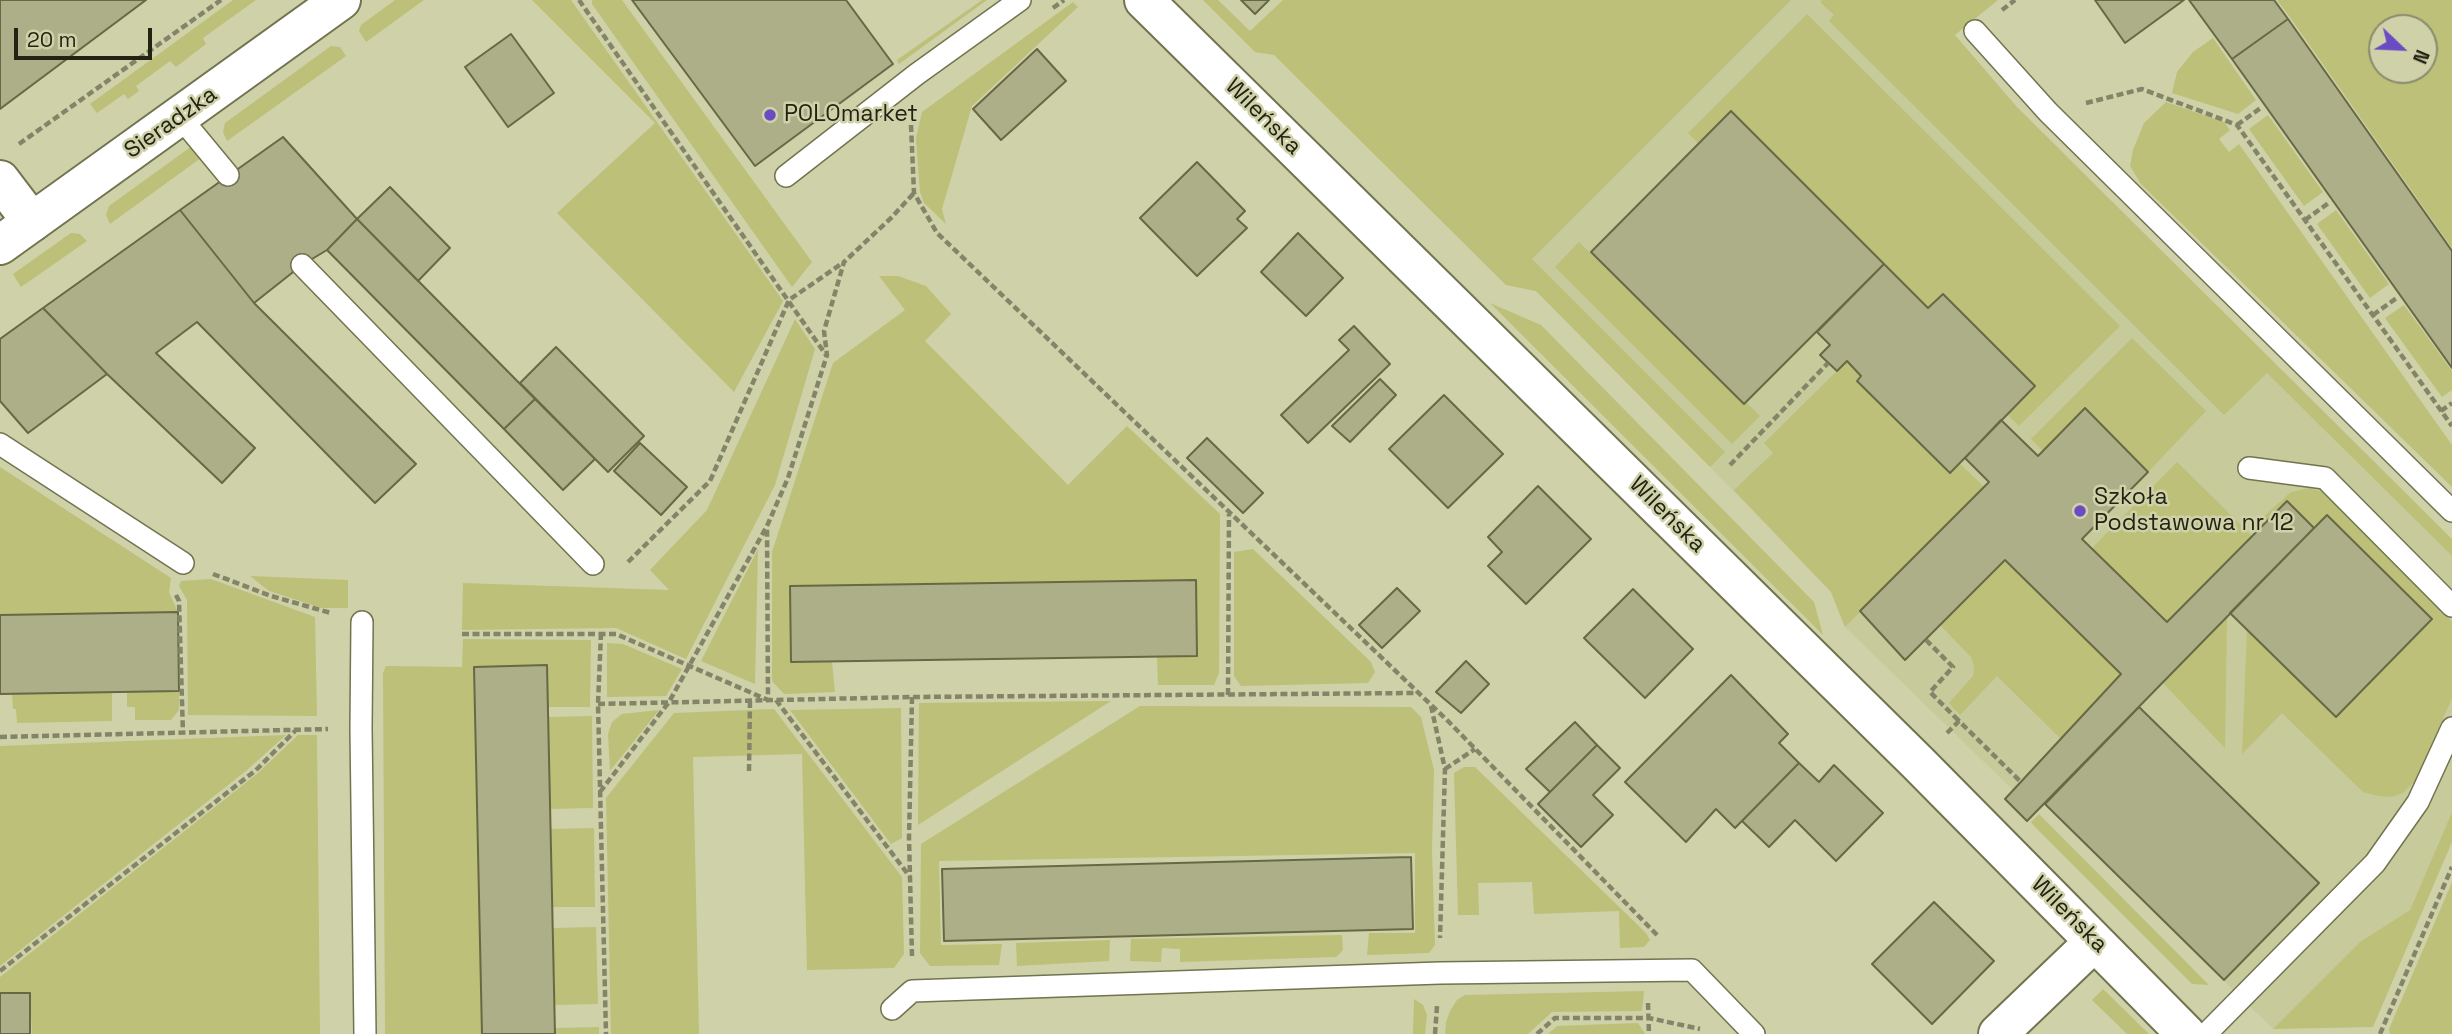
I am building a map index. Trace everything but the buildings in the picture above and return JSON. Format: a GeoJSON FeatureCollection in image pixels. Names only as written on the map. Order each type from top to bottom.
{"type":"FeatureCollection","features":[{"type":"Feature","properties":{"kind":"street","name":"Sieradzka"},"geometry":{"type":"LineString","coordinates":[[0,245],[341,0]]}},
{"type":"Feature","properties":{"kind":"street","name":"Wileńska"},"geometry":{"type":"LineString","coordinates":[[1144,0],[1918,763],[2186,1034]]}},
{"type":"Feature","properties":{"kind":"street"},"geometry":{"type":"LineString","coordinates":[[0,180],[32,222]]}},
{"type":"Feature","properties":{"kind":"street"},"geometry":{"type":"LineString","coordinates":[[1998,1034],[2094,942]]}},
{"type":"Feature","properties":{"kind":"lane"},"geometry":{"type":"LineString","coordinates":[[786,176],[917,74],[1020,0]]}},
{"type":"Feature","properties":{"kind":"lane"},"geometry":{"type":"LineString","coordinates":[[1975,31],[2048,112],[2452,511]]}},
{"type":"Feature","properties":{"kind":"lane"},"geometry":{"type":"LineString","coordinates":[[180,117],[228,175]]}},
{"type":"Feature","properties":{"kind":"lane"},"geometry":{"type":"LineString","coordinates":[[302,265],[593,564]]}},
{"type":"Feature","properties":{"kind":"lane"},"geometry":{"type":"LineString","coordinates":[[0,444],[183,563]]}},
{"type":"Feature","properties":{"kind":"lane"},"geometry":{"type":"LineString","coordinates":[[2249,468],[2325,478],[2452,606]]}},
{"type":"Feature","properties":{"kind":"lane"},"geometry":{"type":"LineString","coordinates":[[362,622],[365,1034]]}},
{"type":"Feature","properties":{"kind":"lane"},"geometry":{"type":"LineString","coordinates":[[2206,1034],[2375,863],[2418,802],[2452,728]]}},
{"type":"Feature","properties":{"kind":"lane"},"geometry":{"type":"LineString","coordinates":[[892,1009],[912,991],[1440,973],[1692,970],[1754,1034]]}},
{"type":"Feature","properties":{"kind":"path"},"geometry":{"type":"LineString","coordinates":[[16,146],[221,0]]}},
{"type":"Feature","properties":{"kind":"path"},"geometry":{"type":"LineString","coordinates":[[579,0],[827,355]]}},
{"type":"Feature","properties":{"kind":"path"},"geometry":{"type":"LineString","coordinates":[[1042,16],[1064,0]]}},
{"type":"Feature","properties":{"kind":"path"},"geometry":{"type":"LineString","coordinates":[[2048,112],[2142,89],[2237,125],[2452,426]]}},
{"type":"Feature","properties":{"kind":"path"},"geometry":{"type":"LineString","coordinates":[[2237,125],[2262,107]]}},
{"type":"Feature","properties":{"kind":"path"},"geometry":{"type":"LineString","coordinates":[[912,118],[910,132],[914,193],[937,233],[1431,705],[1692,970]]}},
{"type":"Feature","properties":{"kind":"path"},"geometry":{"type":"LineString","coordinates":[[627,563],[709,481],[789,300],[844,262],[914,193]]}},
{"type":"Feature","properties":{"kind":"path"},"geometry":{"type":"LineString","coordinates":[[2305,220],[2330,202]]}},
{"type":"Feature","properties":{"kind":"path"},"geometry":{"type":"LineString","coordinates":[[600,792],[669,702],[767,526],[788,478],[827,355],[824,331],[844,262]]}},
{"type":"Feature","properties":{"kind":"path"},"geometry":{"type":"LineString","coordinates":[[2373,315],[2398,297]]}},
{"type":"Feature","properties":{"kind":"path"},"geometry":{"type":"LineString","coordinates":[[1730,465],[1828,363]]}},
{"type":"Feature","properties":{"kind":"path"},"geometry":{"type":"LineString","coordinates":[[2441,411],[2452,403]]}},
{"type":"Feature","properties":{"kind":"path"},"geometry":{"type":"LineString","coordinates":[[1228,695],[1229,513]]}},
{"type":"Feature","properties":{"kind":"path"},"geometry":{"type":"LineString","coordinates":[[767,526],[768,700]]}},
{"type":"Feature","properties":{"kind":"path"},"geometry":{"type":"LineString","coordinates":[[183,563],[271,596],[362,622]]}},
{"type":"Feature","properties":{"kind":"path"},"geometry":{"type":"LineString","coordinates":[[179,601],[183,734]]}},
{"type":"Feature","properties":{"kind":"path"},"geometry":{"type":"LineString","coordinates":[[601,633],[598,704],[606,1034]]}},
{"type":"Feature","properties":{"kind":"path"},"geometry":{"type":"LineString","coordinates":[[462,634],[616,634],[768,700]]}},
{"type":"Feature","properties":{"kind":"path"},"geometry":{"type":"LineString","coordinates":[[1926,640],[1953,667],[1930,692],[2021,782]]}},
{"type":"Feature","properties":{"kind":"path"},"geometry":{"type":"LineString","coordinates":[[598,704],[912,697],[1417,693]]}},
{"type":"Feature","properties":{"kind":"path"},"geometry":{"type":"LineString","coordinates":[[912,697],[909,838],[912,991]]}},
{"type":"Feature","properties":{"kind":"path"},"geometry":{"type":"LineString","coordinates":[[776,700],[910,878]]}},
{"type":"Feature","properties":{"kind":"path"},"geometry":{"type":"LineString","coordinates":[[749,771],[750,701]]}},
{"type":"Feature","properties":{"kind":"path"},"geometry":{"type":"LineString","coordinates":[[1431,705],[1445,769],[1440,973],[1435,1034]]}},
{"type":"Feature","properties":{"kind":"path"},"geometry":{"type":"LineString","coordinates":[[1918,763],[1959,721]]}},
{"type":"Feature","properties":{"kind":"path"},"geometry":{"type":"LineString","coordinates":[[0,737],[361,728]]}},
{"type":"Feature","properties":{"kind":"path"},"geometry":{"type":"LineString","coordinates":[[0,971],[256,770],[295,731]]}},
{"type":"Feature","properties":{"kind":"path"},"geometry":{"type":"LineString","coordinates":[[1445,769],[1475,748]]}},
{"type":"Feature","properties":{"kind":"path"},"geometry":{"type":"LineString","coordinates":[[2380,1034],[2452,867]]}},
{"type":"Feature","properties":{"kind":"path"},"geometry":{"type":"LineString","coordinates":[[1537,1034],[1555,1018],[1648,1018],[1709,1031]]}},
{"type":"Feature","properties":{"kind":"shaded area"},"geometry":{"type":"Polygon","coordinates":[[[233,0],[256,0],[203,38],[206,44],[176,67],[170,61],[136,86],[139,91],[128,99],[124,94],[97,113],[90,104],[233,0]]]}},
{"type":"Feature","properties":{"kind":"shaded area"},"geometry":{"type":"Polygon","coordinates":[[[395,0],[424,0],[366,42],[359,31],[361,25],[395,0]]]}},
{"type":"Feature","properties":{"kind":"shaded area"},"geometry":{"type":"Polygon","coordinates":[[[532,0],[571,0],[783,301],[734,392],[557,213],[655,123],[532,0]]]}},
{"type":"Feature","properties":{"kind":"shaded area"},"geometry":{"type":"Polygon","coordinates":[[[592,0],[622,0],[812,262],[792,287],[592,4],[592,0]]]}},
{"type":"Feature","properties":{"kind":"shaded area"},"geometry":{"type":"Polygon","coordinates":[[[982,0],[987,0],[899,64],[897,60],[982,0]]]}},
{"type":"Feature","properties":{"kind":"shaded area"},"geometry":{"type":"Polygon","coordinates":[[[1203,0],[1218,0],[1250,31],[1283,0],[1791,0],[1532,259],[1725,452],[1710,467],[1536,291],[1506,285],[1274,55],[1255,52],[1203,0]]]}},
{"type":"Feature","properties":{"kind":"shaded area","name":"Szkoła Podstawowa nr 12"},"geometry":{"type":"Polygon","coordinates":[[[1328,0],[1974,0],[1934,42],[2452,556],[2452,812],[2410,910],[2360,942],[2273,1029],[2045,805],[2027,821],[2005,799],[2013,790],[1845,627],[1831,592],[1710,467],[1536,291],[1506,285],[1274,54],[1328,0]]]}},
{"type":"Feature","properties":{"kind":"shaded area"},"geometry":{"type":"Polygon","coordinates":[[[1998,0],[1955,35],[2017,107],[2452,539],[2452,556],[2267,373],[2224,415],[1829,21],[1834,15],[1820,2],[1998,0]]]}},
{"type":"Feature","properties":{"kind":"shaded area"},"geometry":{"type":"Polygon","coordinates":[[[2277,0],[2452,0],[2452,248],[2289,16],[2277,0]]]}},
{"type":"Feature","properties":{"kind":"shaded area"},"geometry":{"type":"Polygon","coordinates":[[[1073,2],[1078,7],[972,106],[942,209],[946,224],[924,203],[920,192],[916,138],[922,112],[1073,2]]]}},
{"type":"Feature","properties":{"kind":"shaded area"},"geometry":{"type":"Polygon","coordinates":[[[1807,14],[2120,326],[2019,426],[2007,414],[2035,386],[1943,294],[1928,308],[1731,111],[1699,144],[1688,133],[1807,14]]]}},
{"type":"Feature","properties":{"kind":"shaded area"},"geometry":{"type":"Polygon","coordinates":[[[2213,38],[2256,100],[2238,114],[2172,93],[2177,72],[2193,52],[2213,38]]]}},
{"type":"Feature","properties":{"kind":"shaded area"},"geometry":{"type":"Polygon","coordinates":[[[331,46],[340,47],[346,56],[227,141],[223,132],[225,123],[331,46]]]}},
{"type":"Feature","properties":{"kind":"shaded area"},"geometry":{"type":"Polygon","coordinates":[[[2166,102],[2224,122],[2230,130],[2219,139],[2229,152],[2239,144],[2452,445],[2452,487],[2141,184],[2130,166],[2133,150],[2144,123],[2166,102]]]}},
{"type":"Feature","properties":{"kind":"shaded area"},"geometry":{"type":"Polygon","coordinates":[[[2268,115],[2323,192],[2304,206],[2249,129],[2268,115]]]}},
{"type":"Feature","properties":{"kind":"shaded area"},"geometry":{"type":"Polygon","coordinates":[[[192,146],[205,155],[110,224],[106,215],[109,206],[192,146]]]}},
{"type":"Feature","properties":{"kind":"shaded area"},"geometry":{"type":"Polygon","coordinates":[[[2336,210],[2389,284],[2370,298],[2317,224],[2336,210]]]}},
{"type":"Feature","properties":{"kind":"shaded area"},"geometry":{"type":"Polygon","coordinates":[[[71,233],[80,234],[87,241],[21,287],[13,274],[71,233]]]}},
{"type":"Feature","properties":{"kind":"shaded area"},"geometry":{"type":"Polygon","coordinates":[[[1579,242],[1744,404],[1746,402],[1760,416],[1732,444],[1555,267],[1579,242]]]}},
{"type":"Feature","properties":{"kind":"shaded area"},"geometry":{"type":"Polygon","coordinates":[[[879,276],[898,276],[926,286],[951,314],[925,341],[1068,485],[1127,426],[1220,514],[1219,673],[1214,685],[1158,685],[1157,657],[1196,656],[1195,580],[790,586],[791,662],[832,662],[835,692],[784,694],[772,681],[772,552],[833,363],[905,310],[879,276]]]}},
{"type":"Feature","properties":{"kind":"shaded area"},"geometry":{"type":"Polygon","coordinates":[[[1490,303],[1541,325],[1814,602],[1823,635],[1490,303]]]}},
{"type":"Feature","properties":{"kind":"shaded area"},"geometry":{"type":"Polygon","coordinates":[[[2404,305],[2452,371],[2452,390],[2442,397],[2385,318],[2404,305]]]}},
{"type":"Feature","properties":{"kind":"shaded area"},"geometry":{"type":"Polygon","coordinates":[[[795,319],[815,349],[775,485],[686,659],[616,628],[462,630],[463,583],[669,590],[650,570],[707,510],[795,319]]]}},
{"type":"Feature","properties":{"kind":"shaded area"},"geometry":{"type":"Polygon","coordinates":[[[2132,338],[2206,411],[2148,472],[2085,409],[2043,451],[2031,439],[2132,338]]]}},
{"type":"Feature","properties":{"kind":"shaded area"},"geometry":{"type":"Polygon","coordinates":[[[1847,361],[1861,376],[1857,381],[1949,473],[1959,463],[1984,487],[1845,627],[1831,592],[1734,490],[1773,453],[1764,443],[1847,361]]]}},
{"type":"Feature","properties":{"kind":"shaded area"},"geometry":{"type":"Polygon","coordinates":[[[2177,462],[2252,536],[2167,622],[2092,548],[2177,462]]]}},
{"type":"Feature","properties":{"kind":"shaded area"},"geometry":{"type":"Polygon","coordinates":[[[0,467],[171,578],[169,592],[178,612],[0,615],[0,467]]]}},
{"type":"Feature","properties":{"kind":"shaded area"},"geometry":{"type":"Polygon","coordinates":[[[2310,488],[2328,494],[2452,623],[2452,698],[2415,781],[2403,793],[2391,797],[2363,792],[2282,713],[2242,754],[2247,630],[2336,717],[2432,619],[2314,528],[2286,501],[2261,527],[2263,517],[2291,492],[2310,488]]]}},
{"type":"Feature","properties":{"kind":"shaded area"},"geometry":{"type":"Polygon","coordinates":[[[758,549],[755,684],[701,661],[758,549]]]}},
{"type":"Feature","properties":{"kind":"shaded area"},"geometry":{"type":"Polygon","coordinates":[[[1253,549],[1371,662],[1375,672],[1368,683],[1241,686],[1234,676],[1234,552],[1253,549]]]}},
{"type":"Feature","properties":{"kind":"shaded area"},"geometry":{"type":"Polygon","coordinates":[[[2005,560],[2121,674],[2061,739],[1997,676],[1960,715],[1949,703],[1973,676],[1974,666],[1971,657],[1940,625],[2005,560]]]}},
{"type":"Feature","properties":{"kind":"shaded area"},"geometry":{"type":"Polygon","coordinates":[[[250,576],[348,580],[348,608],[322,608],[269,591],[250,576]]]}},
{"type":"Feature","properties":{"kind":"shaded area"},"geometry":{"type":"Polygon","coordinates":[[[211,579],[315,617],[317,716],[188,715],[187,600],[179,586],[181,581],[211,579]]]}},
{"type":"Feature","properties":{"kind":"shaded area"},"geometry":{"type":"Polygon","coordinates":[[[2227,617],[2225,748],[2163,683],[2227,617]]]}},
{"type":"Feature","properties":{"kind":"shaded area"},"geometry":{"type":"Polygon","coordinates":[[[463,639],[591,640],[590,707],[548,707],[474,667],[482,1034],[385,1034],[383,673],[386,666],[462,667],[463,639]]]}},
{"type":"Feature","properties":{"kind":"shaded area"},"geometry":{"type":"Polygon","coordinates":[[[607,643],[623,644],[682,669],[666,696],[607,697],[607,643]]]}},
{"type":"Feature","properties":{"kind":"shaded area"},"geometry":{"type":"Polygon","coordinates":[[[179,691],[179,710],[171,720],[135,720],[135,707],[127,707],[127,692],[179,691]]]}},
{"type":"Feature","properties":{"kind":"shaded area"},"geometry":{"type":"Polygon","coordinates":[[[112,692],[112,721],[17,723],[16,709],[13,709],[12,694],[112,692]]]}},
{"type":"Feature","properties":{"kind":"shaded area"},"geometry":{"type":"Polygon","coordinates":[[[1111,701],[918,825],[919,703],[1111,701]]]}},
{"type":"Feature","properties":{"kind":"shaded area"},"geometry":{"type":"Polygon","coordinates":[[[1140,706],[1411,707],[1421,717],[1434,770],[1432,851],[1435,945],[1429,953],[1367,955],[1369,933],[1415,933],[1415,853],[939,861],[941,945],[1002,944],[999,965],[930,966],[920,953],[921,844],[1140,706]]]}},
{"type":"Feature","properties":{"kind":"shaded area"},"geometry":{"type":"Polygon","coordinates":[[[901,708],[902,838],[891,844],[790,710],[901,708]]]}},
{"type":"Feature","properties":{"kind":"shaded area"},"geometry":{"type":"Polygon","coordinates":[[[774,709],[902,877],[904,954],[894,968],[807,970],[802,754],[693,757],[699,1034],[611,1034],[606,798],[674,713],[774,709]]]}},
{"type":"Feature","properties":{"kind":"shaded area"},"geometry":{"type":"Polygon","coordinates":[[[659,710],[610,771],[608,734],[612,722],[622,714],[659,710]]]}},
{"type":"Feature","properties":{"kind":"shaded area"},"geometry":{"type":"Polygon","coordinates":[[[592,716],[593,808],[550,809],[548,717],[592,716]]]}},
{"type":"Feature","properties":{"kind":"shaded area"},"geometry":{"type":"Polygon","coordinates":[[[286,735],[247,770],[0,966],[0,746],[286,735]]]}},
{"type":"Feature","properties":{"kind":"shaded area"},"geometry":{"type":"Polygon","coordinates":[[[298,735],[317,735],[320,1034],[32,1034],[30,992],[0,992],[0,977],[258,773],[298,735]]]}},
{"type":"Feature","properties":{"kind":"shaded area"},"geometry":{"type":"Polygon","coordinates":[[[1464,767],[1475,767],[1646,933],[1650,940],[1644,947],[1620,948],[1619,911],[1534,914],[1532,882],[1478,883],[1479,915],[1458,915],[1454,773],[1464,767]]]}},
{"type":"Feature","properties":{"kind":"shaded area"},"geometry":{"type":"Polygon","coordinates":[[[2452,812],[2452,842],[2373,1027],[2273,1029],[2360,942],[2410,910],[2452,812]]]}},
{"type":"Feature","properties":{"kind":"shaded area"},"geometry":{"type":"Polygon","coordinates":[[[2039,814],[2209,985],[2192,984],[2035,827],[2031,822],[2039,814]]]}},
{"type":"Feature","properties":{"kind":"shaded area"},"geometry":{"type":"Polygon","coordinates":[[[594,828],[595,907],[553,907],[551,829],[594,828]]]}},
{"type":"Feature","properties":{"kind":"shaded area"},"geometry":{"type":"Polygon","coordinates":[[[2452,882],[2452,1034],[2390,1034],[2389,1029],[2452,882]]]}},
{"type":"Feature","properties":{"kind":"shaded area"},"geometry":{"type":"Polygon","coordinates":[[[596,927],[598,1004],[555,1005],[553,928],[596,927]]]}},
{"type":"Feature","properties":{"kind":"shaded area"},"geometry":{"type":"Polygon","coordinates":[[[1342,935],[1343,950],[1336,957],[1180,962],[1180,949],[1162,948],[1161,962],[1130,961],[1131,939],[1342,935]]]}},
{"type":"Feature","properties":{"kind":"shaded area"},"geometry":{"type":"Polygon","coordinates":[[[1110,940],[1109,961],[1017,966],[1016,943],[1110,940]]]}},
{"type":"Feature","properties":{"kind":"shaded area"},"geometry":{"type":"Polygon","coordinates":[[[2103,989],[2149,1034],[2127,1034],[2092,1000],[2103,989]]]}},
{"type":"Feature","properties":{"kind":"shaded area"},"geometry":{"type":"Polygon","coordinates":[[[1644,991],[1642,1011],[1552,1012],[1528,1034],[1445,1034],[1450,1011],[1457,1000],[1465,995],[1644,991]]]}},
{"type":"Feature","properties":{"kind":"shaded area"},"geometry":{"type":"Polygon","coordinates":[[[1414,999],[1423,1005],[1427,1015],[1425,1034],[1413,1034],[1414,999]]]}},
{"type":"Feature","properties":{"kind":"shaded area"},"geometry":{"type":"Polygon","coordinates":[[[1638,1023],[1645,1034],[1548,1034],[1557,1026],[1638,1023]]]}},
{"type":"Feature","properties":{"kind":"shaded area"},"geometry":{"type":"Polygon","coordinates":[[[599,1027],[599,1034],[555,1034],[555,1028],[599,1027]]]}},
{"type":"Feature","properties":{"kind":"place","name":"POLOmarket"},"geometry":{"type":"Point","coordinates":[770,115]}},
{"type":"Feature","properties":{"kind":"place","name":"Szkoła Podstawowa nr 12"},"geometry":{"type":"Point","coordinates":[2080,511]}}]}
